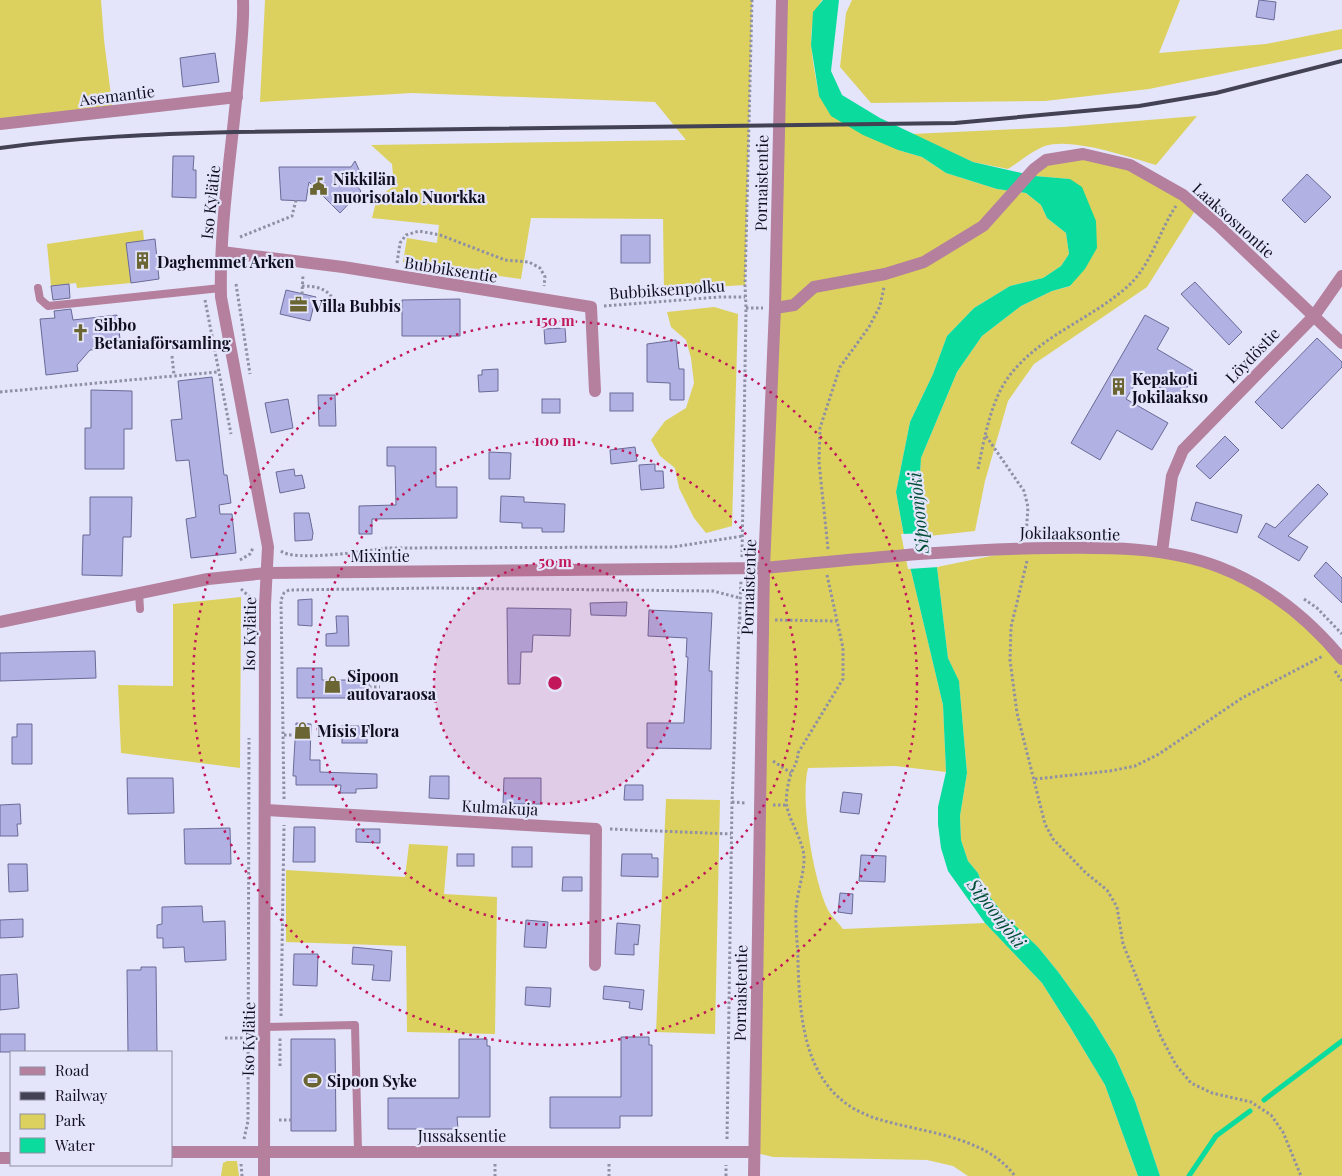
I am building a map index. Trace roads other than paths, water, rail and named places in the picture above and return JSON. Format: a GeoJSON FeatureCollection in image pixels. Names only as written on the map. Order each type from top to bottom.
{"type":"FeatureCollection","features":[{"type":"Feature","properties":{"kind":"street","name":"Iso Kylätie"},"geometry":{"type":"LineString","coordinates":[[243,0],[237,97],[222,252],[221,288],[268,547],[264,1176]]}},
{"type":"Feature","properties":{"kind":"street","name":"Pornaistentie"},"geometry":{"type":"LineString","coordinates":[[754,1176],[764,568],[774,308],[782,0]]}},
{"type":"Feature","properties":{"kind":"street","name":"Asemantie"},"geometry":{"type":"LineString","coordinates":[[0,124],[237,97]]}},
{"type":"Feature","properties":{"kind":"street","name":"Laaksosuontie"},"geometry":{"type":"LineString","coordinates":[[774,308],[794,305],[814,287],[885,274],[924,262],[983,226],[1034,169],[1046,160],[1083,154],[1105,158],[1148,173],[1183,195],[1218,225],[1342,343]]}},
{"type":"Feature","properties":{"kind":"street","name":"Bubbiksentie"},"geometry":{"type":"LineString","coordinates":[[222,252],[310,262],[591,307],[595,391]]}},
{"type":"Feature","properties":{"kind":"street","name":"Löydöstie"},"geometry":{"type":"LineString","coordinates":[[1162,552],[1172,476],[1183,450],[1314,316],[1342,276]]}},
{"type":"Feature","properties":{"kind":"street","name":"Jokilaaksontie"},"geometry":{"type":"LineString","coordinates":[[764,568],[882,555],[977,549],[1091,548],[1162,552],[1219,567],[1265,588],[1304,619],[1339,651]]}},
{"type":"Feature","properties":{"kind":"street","name":"Mixintie"},"geometry":{"type":"LineString","coordinates":[[0,622],[208,579],[267,573],[764,568]]}},
{"type":"Feature","properties":{"kind":"street","name":"Kulmakuja"},"geometry":{"type":"LineString","coordinates":[[266,810],[596,829],[595,965]]}},
{"type":"Feature","properties":{"kind":"street","name":"Jussaksentie"},"geometry":{"type":"LineString","coordinates":[[172,1152],[753,1152]]}},
{"type":"Feature","properties":{"kind":"lane"},"geometry":{"type":"LineString","coordinates":[[38,288],[40,299],[48,306],[221,288]]}},
{"type":"Feature","properties":{"kind":"lane"},"geometry":{"type":"LineString","coordinates":[[139,593],[140,609]]}},
{"type":"Feature","properties":{"kind":"lane"},"geometry":{"type":"LineString","coordinates":[[265,1026],[355,1025],[358,1151]]}},
{"type":"Feature","properties":{"kind":"water","name":"Sipoonjoki"},"geometry":{"type":"Polygon","coordinates":[[[823,0],[839,0],[831,71],[842,95],[880,118],[973,162],[1035,176],[1070,179],[1082,187],[1096,221],[1097,248],[1085,269],[1070,286],[1052,291],[1021,306],[982,336],[957,372],[921,458],[919,492],[937,567],[948,658],[959,681],[967,773],[960,816],[961,840],[968,861],[978,873],[984,889],[1004,915],[1038,947],[1059,973],[1093,1020],[1115,1056],[1135,1101],[1160,1176],[1138,1176],[1105,1085],[1070,1027],[1042,983],[985,923],[948,871],[941,848],[938,824],[938,807],[946,772],[943,705],[908,558],[896,492],[910,422],[933,374],[947,336],[974,308],[1010,286],[1043,278],[1061,266],[1069,254],[1066,233],[1047,218],[1041,205],[1026,193],[997,189],[946,173],[922,157],[898,150],[863,135],[831,116],[819,96],[811,45],[813,12],[823,0]]]}},
{"type":"Feature","properties":{"kind":"waterway"},"geometry":{"type":"LineString","coordinates":[[1264,1100],[1342,1041]]}},
{"type":"Feature","properties":{"kind":"waterway"},"geometry":{"type":"LineString","coordinates":[[1189,1176],[1216,1136],[1250,1111]]}},
{"type":"Feature","properties":{"kind":"railway"},"geometry":{"type":"LineString","coordinates":[[0,148],[58,141],[234,132],[955,123],[1139,106],[1216,93],[1342,61]]}},
{"type":"Feature","properties":{"kind":"place","name":"Nikkilän nuorisotalo Nuorkka"},"geometry":{"type":"Point","coordinates":[319,187]}},
{"type":"Feature","properties":{"kind":"place","name":"Daghemmet Arken"},"geometry":{"type":"Point","coordinates":[143,261]}},
{"type":"Feature","properties":{"kind":"place","name":"Villa Bubbis"},"geometry":{"type":"Point","coordinates":[298,305]}},
{"type":"Feature","properties":{"kind":"place","name":"Sibbo Betaniaförsamling"},"geometry":{"type":"Point","coordinates":[80,333]}},
{"type":"Feature","properties":{"kind":"place","name":"Kepakoti Jokilaakso"},"geometry":{"type":"Point","coordinates":[1118,387]}},
{"type":"Feature","properties":{"kind":"place","name":"Sipoon autovaraosa"},"geometry":{"type":"Point","coordinates":[333,684]}},
{"type":"Feature","properties":{"kind":"place","name":"Misis Flora"},"geometry":{"type":"Point","coordinates":[303,730]}},
{"type":"Feature","properties":{"kind":"place","name":"Sipoon Syke"},"geometry":{"type":"Point","coordinates":[313,1080]}}]}
